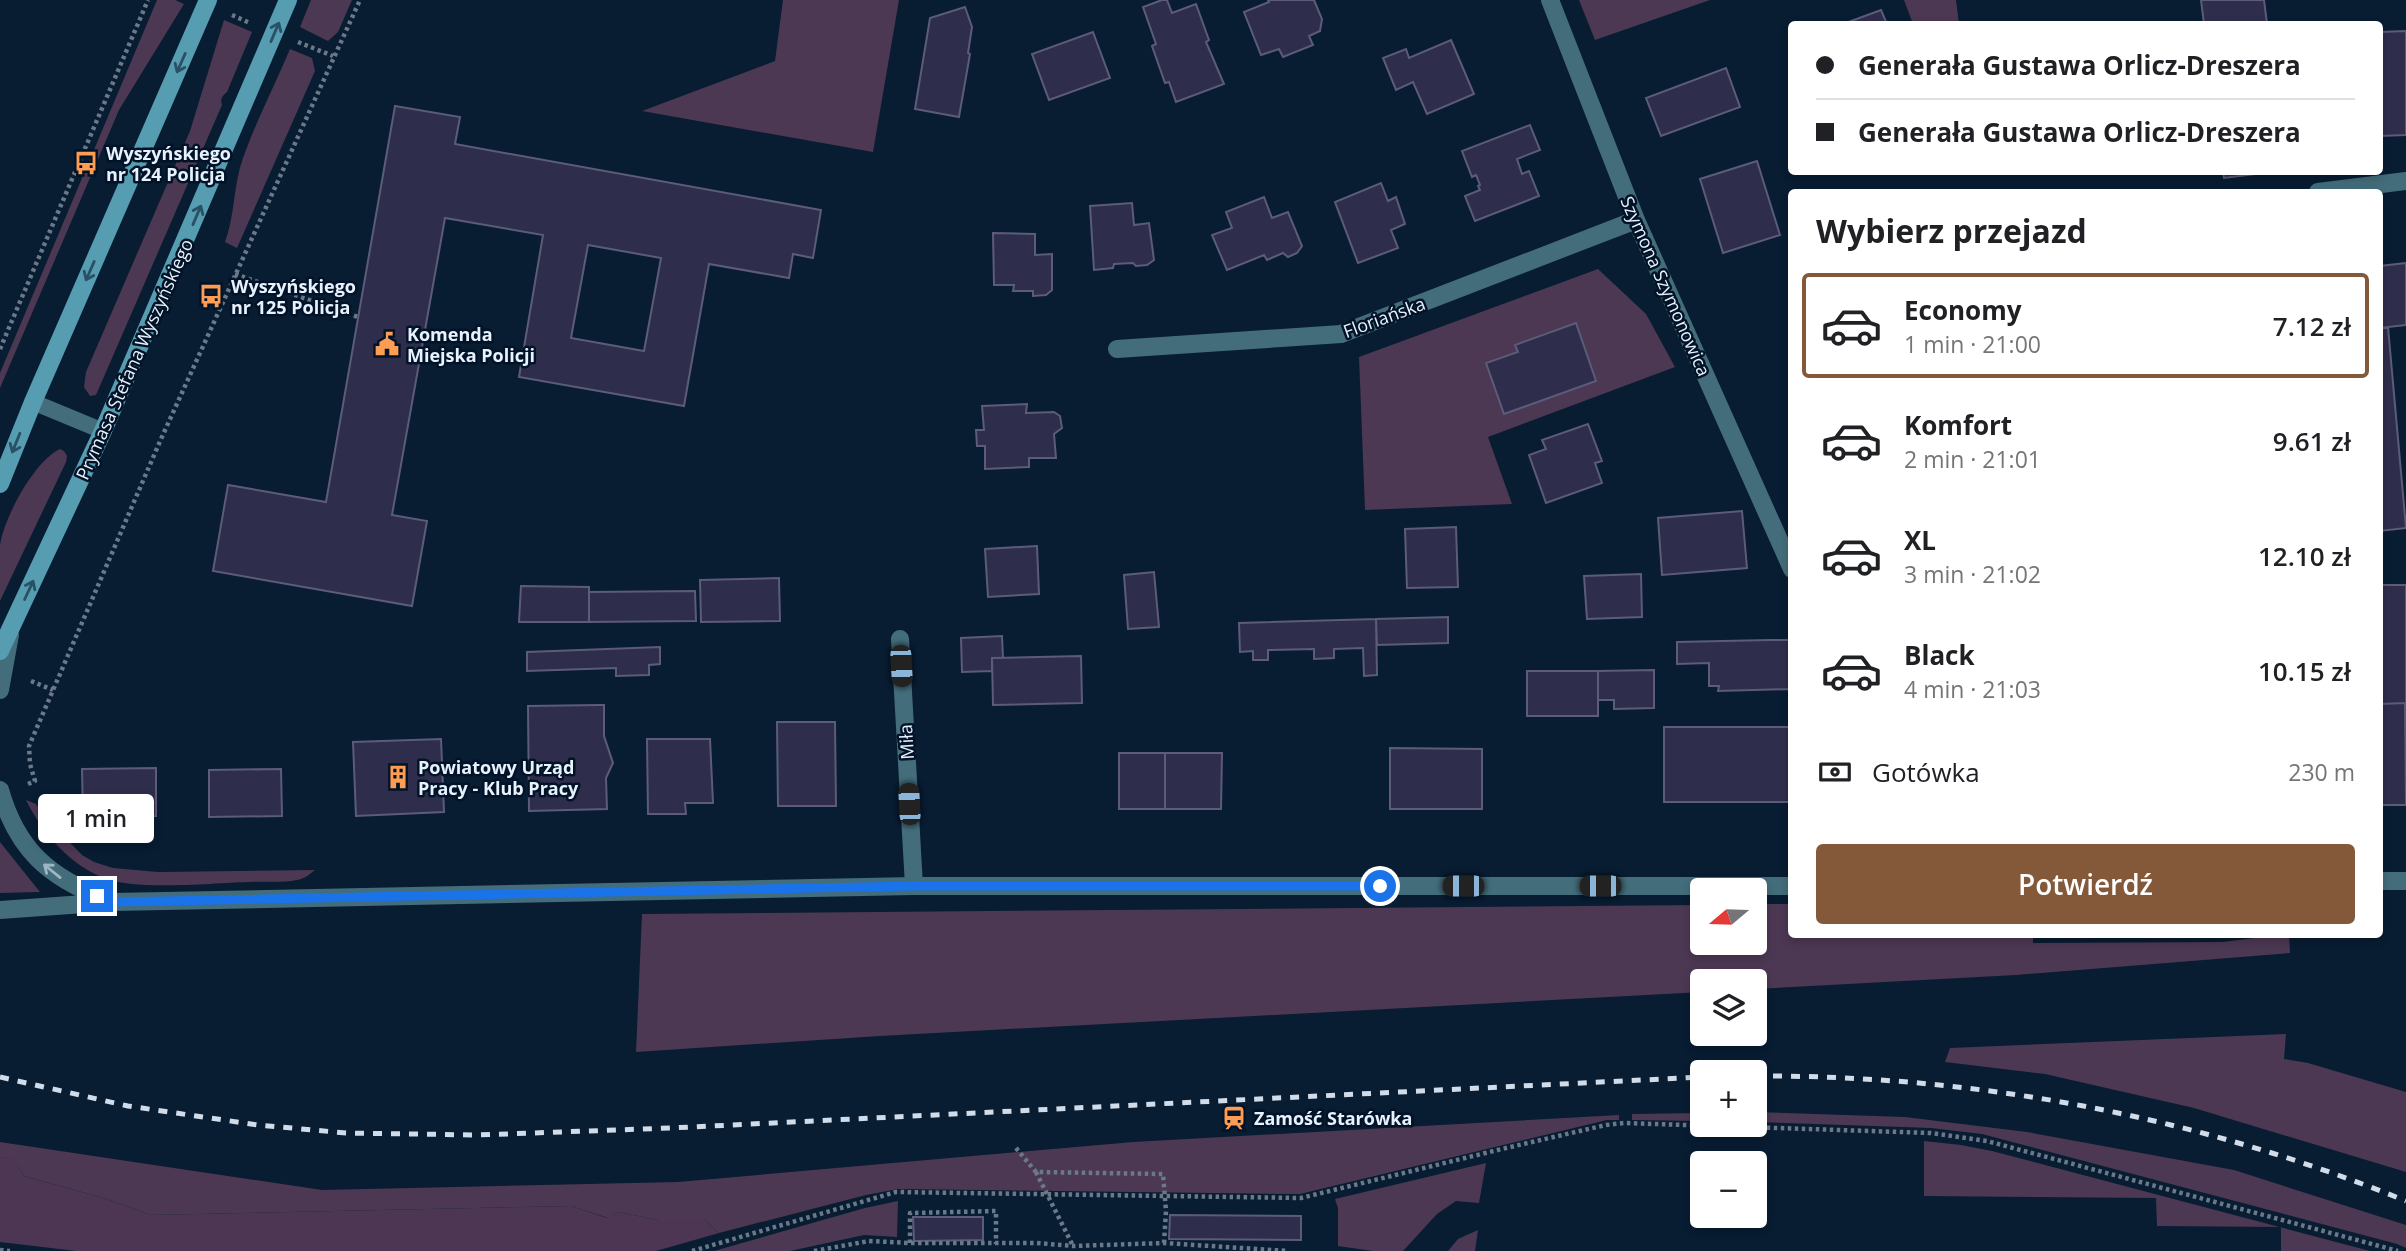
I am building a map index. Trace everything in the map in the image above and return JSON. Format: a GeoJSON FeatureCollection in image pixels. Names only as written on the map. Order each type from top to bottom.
{"type":"FeatureCollection","features":[{"type":"Feature","properties":{"kind":"main road"},"geometry":{"type":"LineString","coordinates":[[0,484],[208,0]]}},
{"type":"Feature","properties":{"kind":"main road","name":"Prymasa Stefana Wyszyńskiego"},"geometry":{"type":"LineString","coordinates":[[0,651],[103,431],[288,0]]}},
{"type":"Feature","properties":{"kind":"street","name":"Szymona Szymonowica"},"geometry":{"type":"LineString","coordinates":[[1550,0],[1636,220],[1788,560]]}},
{"type":"Feature","properties":{"kind":"street"},"geometry":{"type":"LineString","coordinates":[[2342,189],[2406,181]]}},
{"type":"Feature","properties":{"kind":"street","name":"Floriańska"},"geometry":{"type":"LineString","coordinates":[[1117,349],[1341,334],[1636,220]]}},
{"type":"Feature","properties":{"kind":"street"},"geometry":{"type":"LineString","coordinates":[[0,690],[11,627]]}},
{"type":"Feature","properties":{"kind":"street","name":"Miła"},"geometry":{"type":"LineString","coordinates":[[900,639],[914,886]]}},
{"type":"Feature","properties":{"kind":"street"},"geometry":{"type":"LineString","coordinates":[[0,790],[9,817],[47,869],[82,890],[112,902]]}},
{"type":"Feature","properties":{"kind":"street"},"geometry":{"type":"LineString","coordinates":[[2383,881],[2406,881]]}},
{"type":"Feature","properties":{"kind":"street"},"geometry":{"type":"LineString","coordinates":[[0,910],[112,902],[914,886],[1788,886]]}},
{"type":"Feature","properties":{"kind":"lane"},"geometry":{"type":"LineString","coordinates":[[33,402],[103,431]]}},
{"type":"Feature","properties":{"kind":"path"},"geometry":{"type":"LineString","coordinates":[[0,349],[148,0]]}},
{"type":"Feature","properties":{"kind":"path"},"geometry":{"type":"LineString","coordinates":[[20,787],[35,781],[29,746],[332,56],[360,0]]}},
{"type":"Feature","properties":{"kind":"path"},"geometry":{"type":"LineString","coordinates":[[226,12],[257,26]]}},
{"type":"Feature","properties":{"kind":"path"},"geometry":{"type":"LineString","coordinates":[[293,40],[332,56]]}},
{"type":"Feature","properties":{"kind":"path"},"geometry":{"type":"LineString","coordinates":[[236,274],[358,317]]}},
{"type":"Feature","properties":{"kind":"path"},"geometry":{"type":"LineString","coordinates":[[31,681],[53,690]]}},
{"type":"Feature","properties":{"kind":"path"},"geometry":{"type":"LineString","coordinates":[[692,1251],[896,1192],[1301,1198],[1615,1124],[1931,1133],[1996,1143],[2398,1251]]}},
{"type":"Feature","properties":{"kind":"path"},"geometry":{"type":"LineString","coordinates":[[1016,1148],[1036,1172],[1073,1245]]}},
{"type":"Feature","properties":{"kind":"path"},"geometry":{"type":"LineString","coordinates":[[1036,1172],[1163,1174],[1164,1242]]}},
{"type":"Feature","properties":{"kind":"path"},"geometry":{"type":"LineString","coordinates":[[910,1243],[910,1213],[996,1211],[996,1244]]}},
{"type":"Feature","properties":{"kind":"path"},"geometry":{"type":"LineString","coordinates":[[814,1251],[869,1241],[1073,1245],[1164,1242],[1288,1251]]}},
{"type":"Feature","properties":{"kind":"path"},"geometry":{"type":"LineString","coordinates":[[0,1250],[10,1251]]}},
{"type":"Feature","properties":{"kind":"shaded area"},"geometry":{"type":"Polygon","coordinates":[[[157,0],[175,0],[184,4],[119,110],[0,388],[0,373],[157,0]]]}},
{"type":"Feature","properties":{"kind":"shaded area"},"geometry":{"type":"Polygon","coordinates":[[[311,0],[352,0],[338,32],[328,41],[300,27],[311,0]]]}},
{"type":"Feature","properties":{"kind":"shaded area"},"geometry":{"type":"Polygon","coordinates":[[[783,0],[899,0],[873,152],[642,111],[775,61],[783,0]]]}},
{"type":"Feature","properties":{"kind":"shaded area"},"geometry":{"type":"Polygon","coordinates":[[[1579,0],[1710,0],[1595,40],[1579,0]]]}},
{"type":"Feature","properties":{"kind":"shaded area"},"geometry":{"type":"Polygon","coordinates":[[[1904,0],[1956,0],[1959,21],[1912,21],[1904,0]]]}},
{"type":"Feature","properties":{"kind":"shaded area"},"geometry":{"type":"Polygon","coordinates":[[[224,20],[252,32],[96,395],[90,396],[84,387],[86,372],[190,131],[224,20]]]}},
{"type":"Feature","properties":{"kind":"shaded area"},"geometry":{"type":"Polygon","coordinates":[[[290,49],[312,58],[315,71],[237,248],[225,242],[237,179],[254,130],[290,49]]]}},
{"type":"Feature","properties":{"kind":"shaded area"},"geometry":{"type":"Polygon","coordinates":[[[1598,269],[1646,314],[1675,367],[1488,437],[1512,504],[1365,510],[1359,357],[1598,269]]]}},
{"type":"Feature","properties":{"kind":"shaded area"},"geometry":{"type":"Polygon","coordinates":[[[60,449],[67,456],[66,462],[0,601],[0,545],[7,520],[40,465],[60,449]]]}},
{"type":"Feature","properties":{"kind":"shaded area"},"geometry":{"type":"Polygon","coordinates":[[[26,800],[36,804],[42,814],[82,855],[113,868],[158,872],[315,870],[302,879],[285,881],[174,885],[118,882],[92,872],[69,856],[49,836],[26,800]]]}},
{"type":"Feature","properties":{"kind":"shaded area"},"geometry":{"type":"Polygon","coordinates":[[[0,842],[40,892],[0,893],[0,842]]]}},
{"type":"Feature","properties":{"kind":"shaded area"},"geometry":{"type":"Polygon","coordinates":[[[1768,904],[1788,904],[1788,938],[2033,938],[2033,943],[2222,942],[2289,938],[2290,953],[2016,975],[1767,988],[1767,969],[1690,969],[1690,993],[880,1036],[636,1052],[642,914],[1690,905],[1690,956],[1768,956],[1768,904]]]}},
{"type":"Feature","properties":{"kind":"shaded area"},"geometry":{"type":"Polygon","coordinates":[[[2286,1034],[2284,1059],[2308,1063],[2406,1092],[2406,1172],[2194,1108],[2045,1074],[1945,1062],[1950,1048],[2286,1034]]]}},
{"type":"Feature","properties":{"kind":"shaded area"},"geometry":{"type":"Polygon","coordinates":[[[1767,1112],[1905,1117],[2027,1132],[2234,1170],[2406,1225],[2406,1248],[1982,1134],[1931,1128],[1767,1122],[1767,1112]]]}},
{"type":"Feature","properties":{"kind":"shaded area"},"geometry":{"type":"Polygon","coordinates":[[[1690,1113],[1690,1121],[1632,1120],[1632,1114],[1690,1113]]]}},
{"type":"Feature","properties":{"kind":"shaded area"},"geometry":{"type":"Polygon","coordinates":[[[1619,1115],[1619,1120],[1607,1120],[1300,1194],[898,1189],[719,1233],[705,1220],[658,1220],[618,1212],[608,1218],[571,1206],[151,1215],[107,1199],[24,1176],[13,1159],[0,1157],[0,1142],[322,1190],[678,1182],[1133,1142],[1619,1115]]]}},
{"type":"Feature","properties":{"kind":"shaded area"},"geometry":{"type":"Polygon","coordinates":[[[1924,1141],[1992,1151],[2279,1227],[2157,1226],[2156,1198],[1924,1196],[1924,1141]]]}},
{"type":"Feature","properties":{"kind":"shaded area"},"geometry":{"type":"Polygon","coordinates":[[[0,1157],[13,1158],[24,1176],[107,1199],[151,1215],[571,1206],[607,1218],[618,1212],[658,1220],[705,1220],[719,1233],[656,1251],[76,1251],[0,1242],[0,1157]]]}},
{"type":"Feature","properties":{"kind":"shaded area"},"geometry":{"type":"Polygon","coordinates":[[[1486,1163],[1479,1203],[1456,1201],[1437,1214],[1403,1251],[1373,1251],[1338,1246],[1338,1208],[1335,1199],[1486,1163]]]}},
{"type":"Feature","properties":{"kind":"shaded area"},"geometry":{"type":"Polygon","coordinates":[[[898,1201],[897,1237],[864,1235],[790,1251],[714,1251],[865,1208],[898,1201]]]}},
{"type":"Feature","properties":{"kind":"shaded area"},"geometry":{"type":"Polygon","coordinates":[[[2281,1227],[2370,1251],[2281,1251],[2281,1227]]]}},
{"type":"Feature","properties":{"kind":"shaded area"},"geometry":{"type":"Polygon","coordinates":[[[1478,1230],[1475,1251],[1448,1251],[1458,1239],[1478,1230]]]}},
{"type":"Feature","properties":{"kind":"building"},"geometry":{"type":"Polygon","coordinates":[[[1167,0],[1172,13],[1196,4],[1209,40],[1206,42],[1224,84],[1176,102],[1169,82],[1165,83],[1152,46],[1156,44],[1143,7],[1167,0]]]}},
{"type":"Feature","properties":{"kind":"building"},"geometry":{"type":"Polygon","coordinates":[[[1268,0],[1314,0],[1322,19],[1320,31],[1309,36],[1313,45],[1283,57],[1279,49],[1261,55],[1244,12],[1269,2],[1268,0]]]}},
{"type":"Feature","properties":{"kind":"building"},"geometry":{"type":"Polygon","coordinates":[[[2201,0],[2264,0],[2267,21],[2204,21],[2201,0]]]}},
{"type":"Feature","properties":{"kind":"building"},"geometry":{"type":"Polygon","coordinates":[[[965,7],[972,27],[959,117],[915,109],[930,18],[965,7]]]}},
{"type":"Feature","properties":{"kind":"building"},"geometry":{"type":"Polygon","coordinates":[[[1881,10],[1886,21],[1851,21],[1881,10]]]}},
{"type":"Feature","properties":{"kind":"building"},"geometry":{"type":"Polygon","coordinates":[[[2406,31],[2406,135],[2383,136],[2383,32],[2406,31]]]}},
{"type":"Feature","properties":{"kind":"building"},"geometry":{"type":"Polygon","coordinates":[[[1093,32],[1110,78],[1049,100],[1032,54],[1093,32]]]}},
{"type":"Feature","properties":{"kind":"building"},"geometry":{"type":"Polygon","coordinates":[[[1451,40],[1474,94],[1427,114],[1413,82],[1396,90],[1383,58],[1406,49],[1409,58],[1451,40]]]}},
{"type":"Feature","properties":{"kind":"building"},"geometry":{"type":"Polygon","coordinates":[[[1726,68],[1740,107],[1661,136],[1646,98],[1726,68]]]}},
{"type":"Feature","properties":{"kind":"building"},"geometry":{"type":"Polygon","coordinates":[[[395,106],[460,117],[455,144],[821,210],[813,258],[793,254],[789,278],[709,264],[684,406],[519,377],[543,235],[445,218],[392,515],[427,521],[412,606],[213,571],[228,485],[326,502],[395,106]],[[588,245],[571,338],[644,351],[661,258],[588,245]]]}},
{"type":"Feature","properties":{"kind":"building"},"geometry":{"type":"Polygon","coordinates":[[[1530,125],[1540,150],[1517,159],[1522,174],[1529,171],[1539,196],[1475,221],[1465,196],[1480,190],[1480,185],[1476,175],[1472,177],[1462,151],[1530,125]]]}},
{"type":"Feature","properties":{"kind":"building"},"geometry":{"type":"Polygon","coordinates":[[[1757,161],[1780,235],[1723,253],[1700,179],[1757,161]]]}},
{"type":"Feature","properties":{"kind":"building"},"geometry":{"type":"Polygon","coordinates":[[[2224,175],[2248,175],[2224,178],[2224,175]]]}},
{"type":"Feature","properties":{"kind":"building"},"geometry":{"type":"Polygon","coordinates":[[[1381,183],[1388,201],[1396,197],[1405,224],[1391,230],[1398,248],[1358,263],[1335,202],[1381,183]]]}},
{"type":"Feature","properties":{"kind":"building"},"geometry":{"type":"Polygon","coordinates":[[[1264,197],[1272,218],[1288,212],[1302,246],[1297,253],[1288,257],[1283,253],[1267,260],[1264,255],[1227,270],[1212,235],[1232,228],[1226,212],[1264,197]]]}},
{"type":"Feature","properties":{"kind":"building"},"geometry":{"type":"Polygon","coordinates":[[[1132,203],[1134,225],[1149,223],[1154,260],[1147,265],[1114,264],[1113,268],[1094,270],[1090,206],[1132,203]]]}},
{"type":"Feature","properties":{"kind":"building"},"geometry":{"type":"Polygon","coordinates":[[[993,233],[1035,234],[1035,255],[1052,254],[1052,290],[1046,295],[1033,296],[1033,291],[1013,291],[1014,285],[994,285],[993,233]]]}},
{"type":"Feature","properties":{"kind":"building"},"geometry":{"type":"Polygon","coordinates":[[[2406,263],[2406,325],[2383,328],[2383,266],[2406,263]]]}},
{"type":"Feature","properties":{"kind":"building"},"geometry":{"type":"Polygon","coordinates":[[[1576,323],[1596,381],[1504,414],[1486,363],[1518,352],[1515,345],[1576,323]]]}},
{"type":"Feature","properties":{"kind":"building"},"geometry":{"type":"Polygon","coordinates":[[[2388,327],[2406,528],[2383,531],[2383,328],[2388,327]]]}},
{"type":"Feature","properties":{"kind":"building"},"geometry":{"type":"Polygon","coordinates":[[[1027,404],[1026,413],[1054,412],[1060,416],[1062,428],[1054,434],[1056,458],[1029,458],[1029,467],[985,469],[985,446],[977,446],[976,430],[984,430],[982,406],[1027,404]]]}},
{"type":"Feature","properties":{"kind":"building"},"geometry":{"type":"Polygon","coordinates":[[[1588,424],[1602,461],[1595,463],[1602,483],[1546,503],[1529,455],[1546,449],[1542,440],[1588,424]]]}},
{"type":"Feature","properties":{"kind":"building"},"geometry":{"type":"Polygon","coordinates":[[[1742,511],[1747,568],[1662,575],[1658,518],[1742,511]]]}},
{"type":"Feature","properties":{"kind":"building"},"geometry":{"type":"Polygon","coordinates":[[[1456,527],[1458,587],[1407,588],[1405,529],[1456,527]]]}},
{"type":"Feature","properties":{"kind":"building"},"geometry":{"type":"Polygon","coordinates":[[[1037,546],[1039,594],[988,597],[985,549],[1037,546]]]}},
{"type":"Feature","properties":{"kind":"building"},"geometry":{"type":"Polygon","coordinates":[[[1154,572],[1159,627],[1128,629],[1124,575],[1154,572]]]}},
{"type":"Feature","properties":{"kind":"building"},"geometry":{"type":"Polygon","coordinates":[[[1641,574],[1642,617],[1587,619],[1584,576],[1641,574]]]}},
{"type":"Feature","properties":{"kind":"building"},"geometry":{"type":"Polygon","coordinates":[[[779,578],[780,621],[701,622],[700,580],[779,578]]]}},
{"type":"Feature","properties":{"kind":"building"},"geometry":{"type":"Polygon","coordinates":[[[2383,585],[2406,585],[2406,703],[2383,704],[2383,585]]]}},
{"type":"Feature","properties":{"kind":"building"},"geometry":{"type":"Polygon","coordinates":[[[521,586],[589,587],[589,622],[519,622],[521,586]]]}},
{"type":"Feature","properties":{"kind":"building"},"geometry":{"type":"Polygon","coordinates":[[[695,591],[696,621],[589,622],[589,592],[695,591]]]}},
{"type":"Feature","properties":{"kind":"building"},"geometry":{"type":"Polygon","coordinates":[[[1448,617],[1448,643],[1377,645],[1376,619],[1448,617]]]}},
{"type":"Feature","properties":{"kind":"building"},"geometry":{"type":"Polygon","coordinates":[[[1376,619],[1377,675],[1364,676],[1363,648],[1334,649],[1334,658],[1314,659],[1314,649],[1268,650],[1268,660],[1253,660],[1253,651],[1240,652],[1239,623],[1376,619]]]}},
{"type":"Feature","properties":{"kind":"building"},"geometry":{"type":"Polygon","coordinates":[[[1002,636],[1003,658],[992,658],[992,671],[962,672],[961,638],[1002,636]]]}},
{"type":"Feature","properties":{"kind":"building"},"geometry":{"type":"Polygon","coordinates":[[[1788,640],[1788,689],[1718,691],[1719,686],[1709,686],[1709,663],[1677,664],[1677,642],[1788,640]]]}},
{"type":"Feature","properties":{"kind":"building"},"geometry":{"type":"Polygon","coordinates":[[[660,647],[660,664],[649,665],[649,675],[616,676],[616,668],[527,671],[527,652],[660,647]]]}},
{"type":"Feature","properties":{"kind":"building"},"geometry":{"type":"Polygon","coordinates":[[[1081,656],[1082,703],[993,705],[992,658],[1081,656]]]}},
{"type":"Feature","properties":{"kind":"building"},"geometry":{"type":"Polygon","coordinates":[[[1654,670],[1654,708],[1614,709],[1614,700],[1598,700],[1598,671],[1654,670]]]}},
{"type":"Feature","properties":{"kind":"building"},"geometry":{"type":"Polygon","coordinates":[[[1527,671],[1598,671],[1598,716],[1527,716],[1527,671]]]}},
{"type":"Feature","properties":{"kind":"building"},"geometry":{"type":"Polygon","coordinates":[[[2405,703],[2406,805],[2383,805],[2383,704],[2405,703]]]}},
{"type":"Feature","properties":{"kind":"building"},"geometry":{"type":"Polygon","coordinates":[[[604,705],[604,736],[613,763],[606,778],[607,809],[529,811],[528,706],[604,705]]]}},
{"type":"Feature","properties":{"kind":"building"},"geometry":{"type":"Polygon","coordinates":[[[777,722],[835,722],[836,806],[778,806],[777,722]]]}},
{"type":"Feature","properties":{"kind":"building"},"geometry":{"type":"Polygon","coordinates":[[[1664,727],[1788,727],[1788,802],[1664,802],[1664,727]]]}},
{"type":"Feature","properties":{"kind":"building","name":"Powiatowy Urząd Pracy - Klub Pracy"},"geometry":{"type":"Polygon","coordinates":[[[441,739],[444,812],[356,816],[353,742],[441,739]]]}},
{"type":"Feature","properties":{"kind":"building"},"geometry":{"type":"Polygon","coordinates":[[[647,739],[710,739],[713,803],[685,803],[686,814],[648,814],[647,739]]]}},
{"type":"Feature","properties":{"kind":"building"},"geometry":{"type":"Polygon","coordinates":[[[1390,748],[1482,749],[1482,809],[1390,809],[1390,748]]]}},
{"type":"Feature","properties":{"kind":"building"},"geometry":{"type":"Polygon","coordinates":[[[1119,753],[1165,753],[1165,809],[1119,809],[1119,753]]]}},
{"type":"Feature","properties":{"kind":"building"},"geometry":{"type":"Polygon","coordinates":[[[1165,753],[1222,753],[1221,809],[1165,809],[1165,753]]]}},
{"type":"Feature","properties":{"kind":"building"},"geometry":{"type":"Polygon","coordinates":[[[156,768],[156,816],[83,817],[82,769],[156,768]]]}},
{"type":"Feature","properties":{"kind":"building"},"geometry":{"type":"Polygon","coordinates":[[[281,769],[282,816],[209,817],[209,770],[281,769]]]}},
{"type":"Feature","properties":{"kind":"building"},"geometry":{"type":"Polygon","coordinates":[[[1170,1215],[1301,1216],[1301,1240],[1169,1239],[1170,1215]]]}},
{"type":"Feature","properties":{"kind":"building"},"geometry":{"type":"Polygon","coordinates":[[[913,1217],[983,1217],[983,1240],[914,1241],[913,1217]]]}},
{"type":"Feature","properties":{"kind":"railway"},"geometry":{"type":"LineString","coordinates":[[1767,1076],[1922,1083],[2086,1107],[2168,1124],[2248,1146],[2328,1171],[2406,1201]]}},
{"type":"Feature","properties":{"kind":"railway"},"geometry":{"type":"LineString","coordinates":[[0,1077],[128,1106],[258,1125],[346,1133],[477,1135],[671,1128],[1690,1078]]}},
{"type":"Feature","properties":{"kind":"place","name":"Wyszyńskiego nr 124 Policja"},"geometry":{"type":"Point","coordinates":[86,163]}},
{"type":"Feature","properties":{"kind":"place","name":"Wyszyńskiego nr 125 Policja"},"geometry":{"type":"Point","coordinates":[211,296]}},
{"type":"Feature","properties":{"kind":"place","name":"Komenda Miejska Policji"},"geometry":{"type":"Point","coordinates":[387,344]}},
{"type":"Feature","properties":{"kind":"place","name":"Powiatowy Urząd Pracy - Klub Pracy"},"geometry":{"type":"Point","coordinates":[398,777]}},
{"type":"Feature","properties":{"kind":"place","name":"Zamość Starówka"},"geometry":{"type":"Point","coordinates":[1234,1118]}},
{"type":"Feature","properties":{"kind":"route"},"geometry":{"type":"LineString","coordinates":[[97,896],[112,902],[914,886],[1380,886]]}}]}
